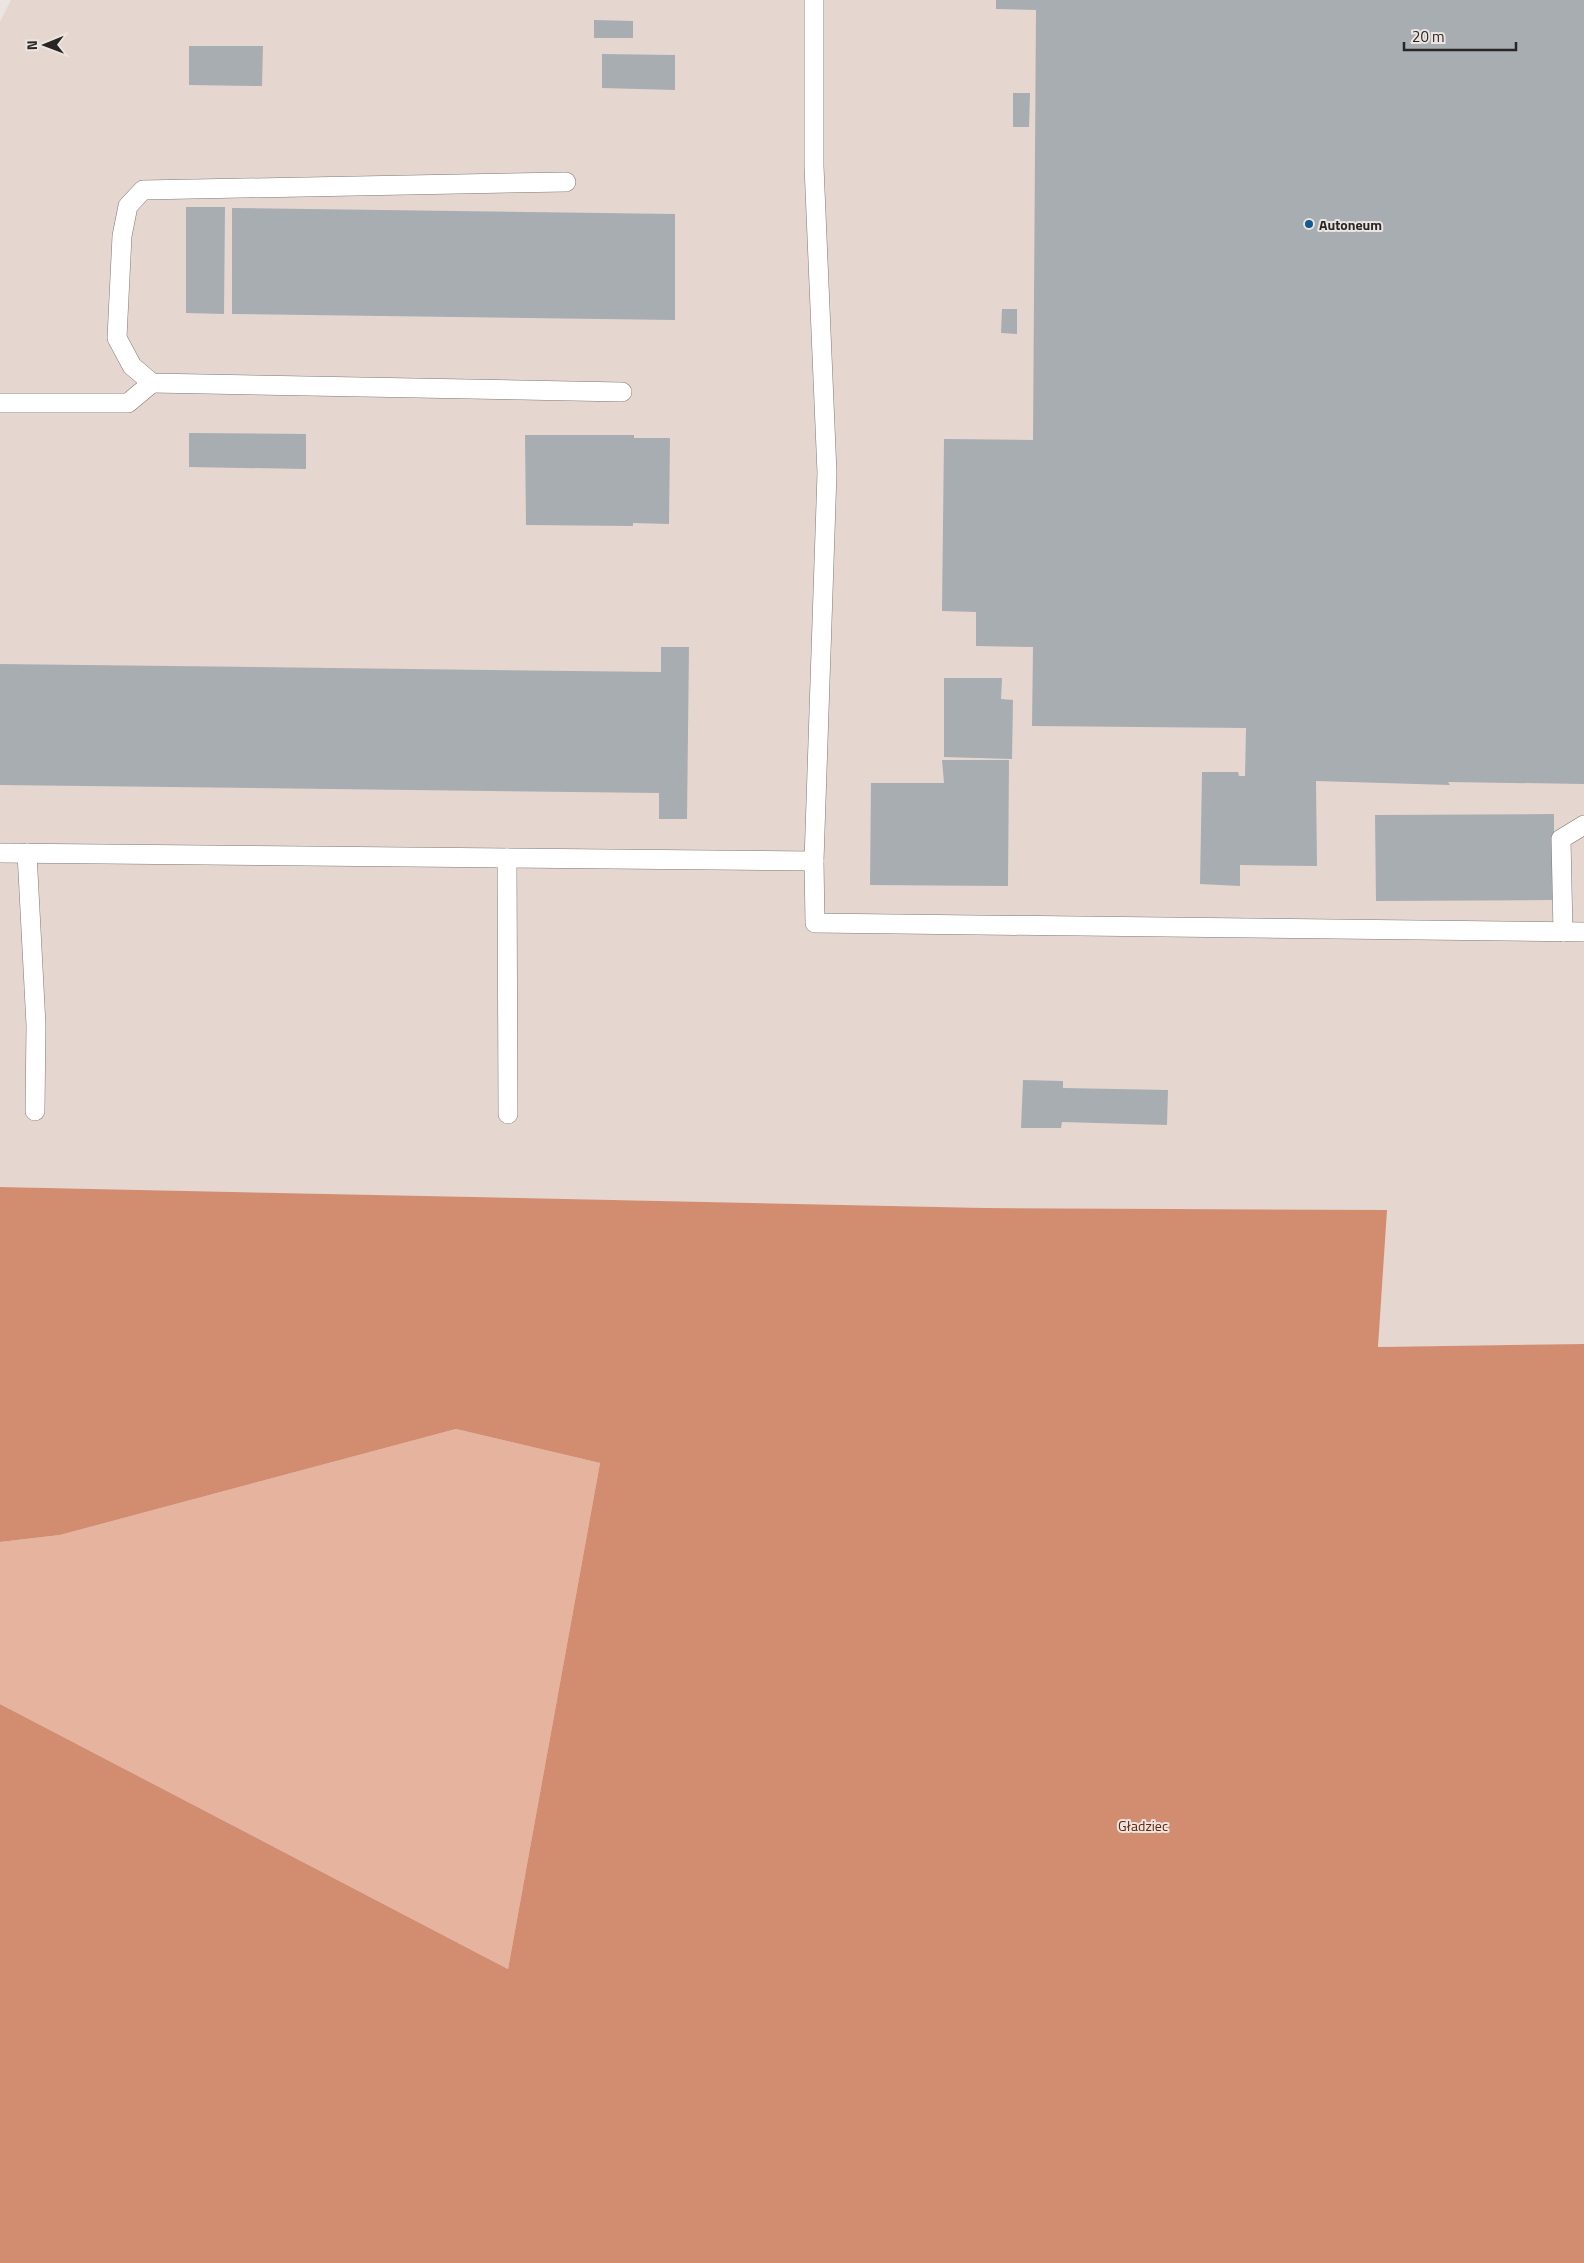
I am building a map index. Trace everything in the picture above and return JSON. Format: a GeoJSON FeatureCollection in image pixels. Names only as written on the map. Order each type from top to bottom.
{"type":"FeatureCollection","features":[{"type":"Feature","properties":{"kind":"lane"},"geometry":{"type":"LineString","coordinates":[[814,0],[814,166],[827,473],[814,861],[815,923],[1584,932]]}},
{"type":"Feature","properties":{"kind":"lane"},"geometry":{"type":"LineString","coordinates":[[566,182],[143,190],[128,206],[122,236],[117,338],[132,366],[152,383],[622,392]]}},
{"type":"Feature","properties":{"kind":"lane"},"geometry":{"type":"LineString","coordinates":[[0,403],[128,403],[152,383]]}},
{"type":"Feature","properties":{"kind":"lane"},"geometry":{"type":"LineString","coordinates":[[1563,932],[1562,839],[1584,825]]}},
{"type":"Feature","properties":{"kind":"lane"},"geometry":{"type":"LineString","coordinates":[[0,853],[814,861]]}},
{"type":"Feature","properties":{"kind":"lane"},"geometry":{"type":"LineString","coordinates":[[27,853],[36,1025],[35,1110]]}},
{"type":"Feature","properties":{"kind":"lane"},"geometry":{"type":"LineString","coordinates":[[507,858],[508,1114]]}},
{"type":"Feature","properties":{"kind":"shaded area"},"geometry":{"type":"Polygon","coordinates":[[[11,0],[1584,0],[1584,1344],[1378,1347],[1386,1210],[985,1208],[0,1187],[0,22],[11,0]]]}},
{"type":"Feature","properties":{"kind":"shaded area"},"geometry":{"type":"Polygon","coordinates":[[[456,1429],[600,1463],[508,1969],[0,1704],[0,1542],[60,1535],[456,1429]]]}},
{"type":"Feature","properties":{"kind":"green space","name":"Gładziec"},"geometry":{"type":"Polygon","coordinates":[[[0,1187],[985,1208],[1387,1210],[1378,1347],[1584,1344],[1584,2263],[0,2263],[0,1704],[508,1969],[600,1463],[456,1429],[60,1535],[0,1542],[0,1187]]]}},
{"type":"Feature","properties":{"kind":"building","name":"Autoneum"},"geometry":{"type":"Polygon","coordinates":[[[996,0],[1584,0],[1584,784],[1448,782],[1450,785],[1316,781],[1317,866],[1240,865],[1240,886],[1200,884],[1202,772],[1238,772],[1239,776],[1245,776],[1246,728],[1032,726],[1033,647],[976,646],[976,612],[942,611],[944,439],[1033,440],[1036,10],[996,9],[996,0]]]}},
{"type":"Feature","properties":{"kind":"building"},"geometry":{"type":"Polygon","coordinates":[[[594,20],[633,21],[633,38],[594,38],[594,20]]]}},
{"type":"Feature","properties":{"kind":"building"},"geometry":{"type":"Polygon","coordinates":[[[189,46],[263,46],[262,86],[189,85],[189,46]]]}},
{"type":"Feature","properties":{"kind":"building"},"geometry":{"type":"Polygon","coordinates":[[[602,54],[675,55],[675,90],[602,88],[602,54]]]}},
{"type":"Feature","properties":{"kind":"building"},"geometry":{"type":"Polygon","coordinates":[[[1013,93],[1030,93],[1029,127],[1013,127],[1013,93]]]}},
{"type":"Feature","properties":{"kind":"building"},"geometry":{"type":"Polygon","coordinates":[[[186,207],[225,207],[224,314],[186,313],[186,207]]]}},
{"type":"Feature","properties":{"kind":"building"},"geometry":{"type":"Polygon","coordinates":[[[232,208],[675,214],[675,320],[232,314],[232,208]]]}},
{"type":"Feature","properties":{"kind":"building"},"geometry":{"type":"Polygon","coordinates":[[[1002,309],[1017,309],[1017,334],[1001,333],[1002,309]]]}},
{"type":"Feature","properties":{"kind":"building"},"geometry":{"type":"Polygon","coordinates":[[[189,433],[306,434],[306,469],[189,467],[189,433]]]}},
{"type":"Feature","properties":{"kind":"building"},"geometry":{"type":"Polygon","coordinates":[[[525,435],[634,435],[634,438],[670,438],[669,524],[633,523],[633,526],[526,525],[525,435]]]}},
{"type":"Feature","properties":{"kind":"building"},"geometry":{"type":"Polygon","coordinates":[[[661,647],[689,647],[687,819],[659,819],[659,793],[0,785],[0,664],[661,672],[661,647]]]}},
{"type":"Feature","properties":{"kind":"building"},"geometry":{"type":"Polygon","coordinates":[[[944,678],[1002,678],[1001,699],[1013,700],[1012,759],[944,757],[944,678]]]}},
{"type":"Feature","properties":{"kind":"building"},"geometry":{"type":"Polygon","coordinates":[[[942,760],[1009,760],[1008,886],[870,885],[871,783],[944,783],[942,760]]]}},
{"type":"Feature","properties":{"kind":"building"},"geometry":{"type":"Polygon","coordinates":[[[1554,814],[1554,900],[1376,901],[1375,815],[1554,814]]]}},
{"type":"Feature","properties":{"kind":"building"},"geometry":{"type":"Polygon","coordinates":[[[1023,1080],[1063,1081],[1063,1088],[1168,1090],[1167,1125],[1062,1122],[1061,1128],[1021,1128],[1023,1080]]]}},
{"type":"Feature","properties":{"kind":"place","name":"Autoneum"},"geometry":{"type":"Point","coordinates":[1309,224]}}]}
